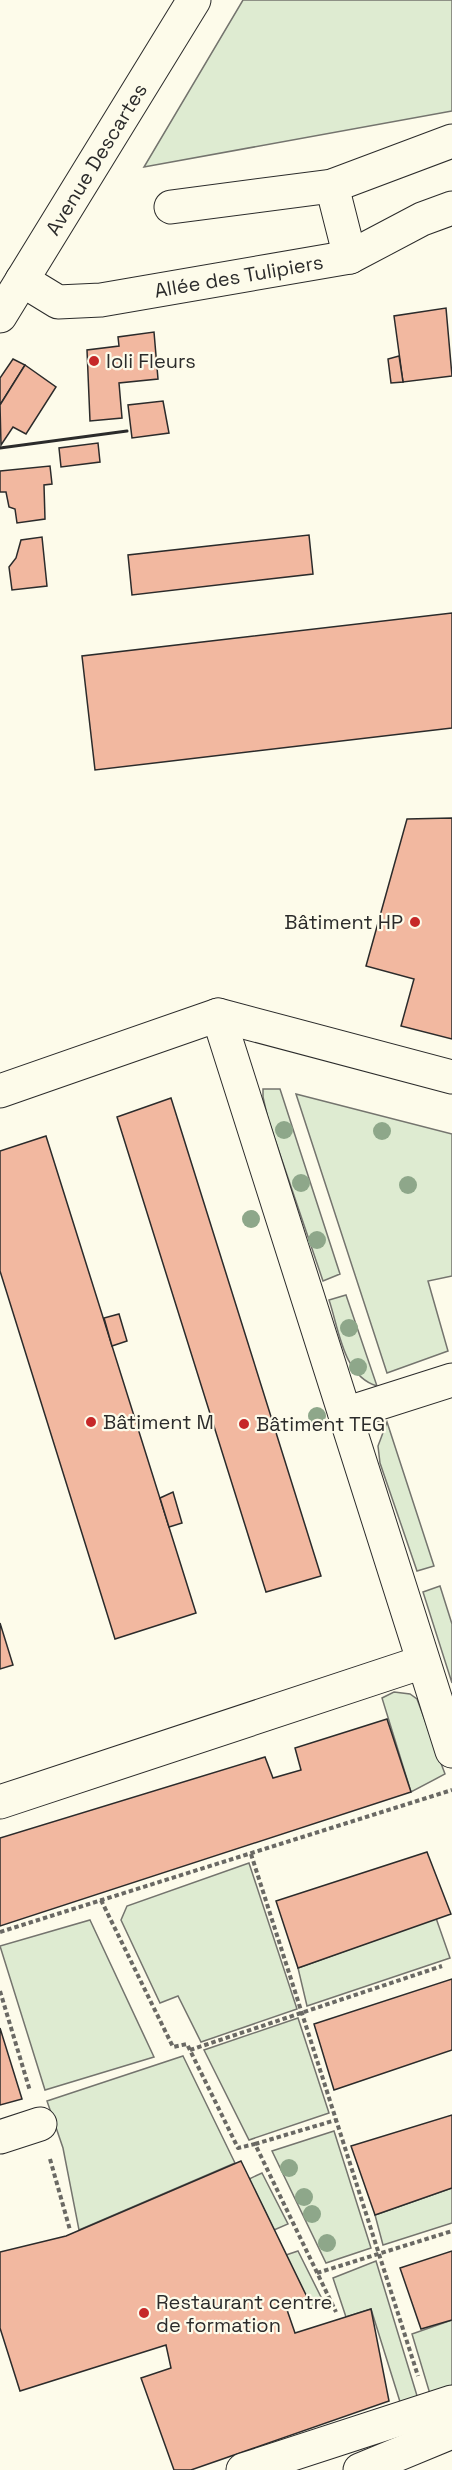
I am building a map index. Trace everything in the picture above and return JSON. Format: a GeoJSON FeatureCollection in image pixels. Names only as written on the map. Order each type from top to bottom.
{"type":"FeatureCollection","features":[{"type":"Feature","properties":{"kind":"street","name":"Avenue Descartes"},"geometry":{"type":"LineString","coordinates":[[0,316],[194,0]]}},
{"type":"Feature","properties":{"kind":"street"},"geometry":{"type":"LineString","coordinates":[[171,207],[332,186],[452,141]]}},
{"type":"Feature","properties":{"kind":"street"},"geometry":{"type":"LineString","coordinates":[[332,186],[350,257]]}},
{"type":"Feature","properties":{"kind":"street","name":"Allée des Tulipiers"},"geometry":{"type":"LineString","coordinates":[[22,280],[58,302],[101,300],[350,257],[422,219],[452,208]]}},
{"type":"Feature","properties":{"kind":"street"},"geometry":{"type":"LineString","coordinates":[[218,1015],[452,1751]]}},
{"type":"Feature","properties":{"kind":"street"},"geometry":{"type":"LineString","coordinates":[[0,1091],[218,1015],[452,1077]]}},
{"type":"Feature","properties":{"kind":"street"},"geometry":{"type":"LineString","coordinates":[[345,1414],[452,1380]]}},
{"type":"Feature","properties":{"kind":"street"},"geometry":{"type":"LineString","coordinates":[[0,1802],[423,1662]]}},
{"type":"Feature","properties":{"kind":"street"},"geometry":{"type":"LineString","coordinates":[[0,2137],[40,2124]]}},
{"type":"Feature","properties":{"kind":"street"},"geometry":{"type":"LineString","coordinates":[[243,2470],[440,2406]]}},
{"type":"Feature","properties":{"kind":"street"},"geometry":{"type":"LineString","coordinates":[[360,2470],[452,2432]]}},
{"type":"Feature","properties":{"kind":"path"},"geometry":{"type":"LineString","coordinates":[[0,1932],[452,1790]]}},
{"type":"Feature","properties":{"kind":"path"},"geometry":{"type":"LineString","coordinates":[[251,1854],[379,2254],[440,2406]]}},
{"type":"Feature","properties":{"kind":"path"},"geometry":{"type":"LineString","coordinates":[[101,1900],[173,2047],[187,2044],[238,2148],[336,2120]]}},
{"type":"Feature","properties":{"kind":"path"},"geometry":{"type":"LineString","coordinates":[[190,2050],[442,1966]]}},
{"type":"Feature","properties":{"kind":"path"},"geometry":{"type":"LineString","coordinates":[[255,2144],[336,2312]]}},
{"type":"Feature","properties":{"kind":"path"},"geometry":{"type":"LineString","coordinates":[[317,2273],[452,2231]]}},
{"type":"Feature","properties":{"kind":"green space"},"geometry":{"type":"Polygon","coordinates":[[[243,0],[452,0],[452,111],[144,167],[243,0]]]}},
{"type":"Feature","properties":{"kind":"green space"},"geometry":{"type":"Polygon","coordinates":[[[263,1089],[280,1089],[340,1274],[323,1281],[268,1119],[263,1089]]]}},
{"type":"Feature","properties":{"kind":"green space"},"geometry":{"type":"Polygon","coordinates":[[[296,1094],[452,1134],[452,1276],[428,1281],[448,1351],[387,1373],[296,1094]]]}},
{"type":"Feature","properties":{"kind":"green space"},"geometry":{"type":"Polygon","coordinates":[[[346,1295],[377,1386],[366,1381],[357,1372],[344,1350],[329,1300],[346,1295]]]}},
{"type":"Feature","properties":{"kind":"green space"},"geometry":{"type":"Polygon","coordinates":[[[387,1422],[434,1566],[417,1571],[380,1463],[378,1446],[387,1422]]]}},
{"type":"Feature","properties":{"kind":"green space"},"geometry":{"type":"Polygon","coordinates":[[[440,1586],[452,1624],[452,1683],[423,1592],[440,1586]]]}},
{"type":"Feature","properties":{"kind":"green space"},"geometry":{"type":"Polygon","coordinates":[[[394,1692],[410,1694],[417,1699],[445,1774],[411,1792],[382,1698],[394,1692]]]}},
{"type":"Feature","properties":{"kind":"green space"},"geometry":{"type":"Polygon","coordinates":[[[249,1863],[297,2009],[201,2042],[178,1996],[160,2003],[121,1920],[127,1906],[249,1863]]]}},
{"type":"Feature","properties":{"kind":"green space"},"geometry":{"type":"Polygon","coordinates":[[[436,1918],[450,1958],[307,2006],[298,1968],[436,1918]]]}},
{"type":"Feature","properties":{"kind":"green space"},"geometry":{"type":"Polygon","coordinates":[[[90,1920],[154,2057],[45,2090],[0,1946],[90,1920]]]}},
{"type":"Feature","properties":{"kind":"green space"},"geometry":{"type":"Polygon","coordinates":[[[298,2018],[329,2113],[249,2140],[204,2050],[298,2018]]]}},
{"type":"Feature","properties":{"kind":"green space"},"geometry":{"type":"Polygon","coordinates":[[[183,2056],[235,2163],[79,2230],[63,2148],[47,2101],[183,2056]]]}},
{"type":"Feature","properties":{"kind":"green space"},"geometry":{"type":"Polygon","coordinates":[[[334,2131],[371,2248],[326,2263],[272,2151],[334,2131]]]}},
{"type":"Feature","properties":{"kind":"green space"},"geometry":{"type":"Polygon","coordinates":[[[262,2173],[288,2224],[274,2230],[249,2179],[262,2173]]]}},
{"type":"Feature","properties":{"kind":"green space"},"geometry":{"type":"Polygon","coordinates":[[[452,2188],[452,2223],[383,2245],[375,2215],[452,2188]]]}},
{"type":"Feature","properties":{"kind":"green space"},"geometry":{"type":"Polygon","coordinates":[[[298,2251],[324,2303],[310,2306],[286,2255],[298,2251]]]}},
{"type":"Feature","properties":{"kind":"green space"},"geometry":{"type":"Polygon","coordinates":[[[376,2261],[418,2399],[401,2405],[371,2309],[346,2317],[333,2278],[376,2261]]]}},
{"type":"Feature","properties":{"kind":"green space"},"geometry":{"type":"Polygon","coordinates":[[[452,2320],[452,2390],[430,2394],[412,2334],[452,2320]]]}},
{"type":"Feature","properties":{"kind":"building"},"geometry":{"type":"Polygon","coordinates":[[[446,308],[452,376],[403,382],[394,316],[446,308]]]}},
{"type":"Feature","properties":{"kind":"building"},"geometry":{"type":"Polygon","coordinates":[[[154,332],[158,379],[119,383],[122,418],[90,421],[87,350],[119,346],[118,337],[154,332]]]}},
{"type":"Feature","properties":{"kind":"building"},"geometry":{"type":"Polygon","coordinates":[[[399,356],[403,382],[391,383],[388,359],[399,356]]]}},
{"type":"Feature","properties":{"kind":"building"},"geometry":{"type":"Polygon","coordinates":[[[13,359],[25,365],[0,405],[0,378],[13,359]]]}},
{"type":"Feature","properties":{"kind":"building"},"geometry":{"type":"Polygon","coordinates":[[[25,365],[56,387],[26,434],[13,427],[1,445],[0,405],[25,365]]]}},
{"type":"Feature","properties":{"kind":"building"},"geometry":{"type":"Polygon","coordinates":[[[163,401],[169,433],[132,438],[128,405],[163,401]]]}},
{"type":"Feature","properties":{"kind":"building"},"geometry":{"type":"Polygon","coordinates":[[[98,443],[100,462],[61,467],[59,448],[98,443]]]}},
{"type":"Feature","properties":{"kind":"building"},"geometry":{"type":"Polygon","coordinates":[[[50,466],[52,484],[44,485],[45,519],[17,523],[15,509],[9,507],[6,492],[0,492],[0,471],[50,466]]]}},
{"type":"Feature","properties":{"kind":"building"},"geometry":{"type":"Polygon","coordinates":[[[309,535],[313,574],[132,595],[128,555],[309,535]]]}},
{"type":"Feature","properties":{"kind":"building"},"geometry":{"type":"Polygon","coordinates":[[[42,537],[47,586],[12,590],[9,567],[16,558],[21,540],[42,537]]]}},
{"type":"Feature","properties":{"kind":"building"},"geometry":{"type":"Polygon","coordinates":[[[452,613],[452,728],[95,770],[82,656],[452,613]]]}},
{"type":"Feature","properties":{"kind":"building","name":"Bâtiment HP"},"geometry":{"type":"Polygon","coordinates":[[[452,818],[452,1039],[401,1026],[414,979],[366,966],[407,819],[452,818]]]}},
{"type":"Feature","properties":{"kind":"building","name":"Bâtiment TEG"},"geometry":{"type":"Polygon","coordinates":[[[171,1098],[321,1576],[266,1592],[117,1117],[171,1098]]]}},
{"type":"Feature","properties":{"kind":"building","name":"Bâtiment M"},"geometry":{"type":"Polygon","coordinates":[[[46,1136],[196,1613],[115,1639],[0,1271],[0,1151],[46,1136]]]}},
{"type":"Feature","properties":{"kind":"building"},"geometry":{"type":"Polygon","coordinates":[[[119,1314],[127,1341],[112,1346],[104,1318],[119,1314]]]}},
{"type":"Feature","properties":{"kind":"building"},"geometry":{"type":"Polygon","coordinates":[[[173,1492],[182,1523],[169,1527],[160,1498],[173,1492]]]}},
{"type":"Feature","properties":{"kind":"building"},"geometry":{"type":"Polygon","coordinates":[[[0,1623],[13,1665],[0,1669],[0,1623]]]}},
{"type":"Feature","properties":{"kind":"building"},"geometry":{"type":"Polygon","coordinates":[[[387,1719],[411,1792],[0,1926],[0,1838],[265,1757],[273,1778],[301,1770],[295,1748],[387,1719]]]}},
{"type":"Feature","properties":{"kind":"building"},"geometry":{"type":"Polygon","coordinates":[[[427,1852],[451,1914],[298,1968],[276,1901],[427,1852]]]}},
{"type":"Feature","properties":{"kind":"building"},"geometry":{"type":"Polygon","coordinates":[[[452,1979],[452,2050],[334,2090],[314,2024],[452,1979]]]}},
{"type":"Feature","properties":{"kind":"building"},"geometry":{"type":"Polygon","coordinates":[[[0,2028],[22,2099],[0,2105],[0,2028]]]}},
{"type":"Feature","properties":{"kind":"building"},"geometry":{"type":"Polygon","coordinates":[[[452,2115],[452,2188],[375,2215],[351,2146],[452,2115]]]}},
{"type":"Feature","properties":{"kind":"building","name":"Restaurant centre de formation"},"geometry":{"type":"Polygon","coordinates":[[[241,2161],[308,2299],[285,2304],[295,2333],[371,2309],[389,2401],[191,2470],[174,2470],[141,2378],[171,2368],[166,2345],[20,2391],[0,2328],[0,2252],[66,2236],[241,2161]]]}},
{"type":"Feature","properties":{"kind":"building"},"geometry":{"type":"Polygon","coordinates":[[[452,2251],[452,2320],[421,2329],[400,2268],[452,2251]]]}},
{"type":"Feature","properties":{"kind":"wall"},"geometry":{"type":"LineString","coordinates":[[0,448],[127,431]]}},
{"type":"Feature","properties":{"kind":"place","name":"Ioli Fleurs"},"geometry":{"type":"Point","coordinates":[94,361]}},
{"type":"Feature","properties":{"kind":"place","name":"Bâtiment HP"},"geometry":{"type":"Point","coordinates":[415,922]}},
{"type":"Feature","properties":{"kind":"place","name":"Bâtiment M"},"geometry":{"type":"Point","coordinates":[91,1422]}},
{"type":"Feature","properties":{"kind":"place","name":"Bâtiment TEG"},"geometry":{"type":"Point","coordinates":[244,1424]}},
{"type":"Feature","properties":{"kind":"place","name":"Restaurant centre de formation"},"geometry":{"type":"Point","coordinates":[144,2313]}}]}
